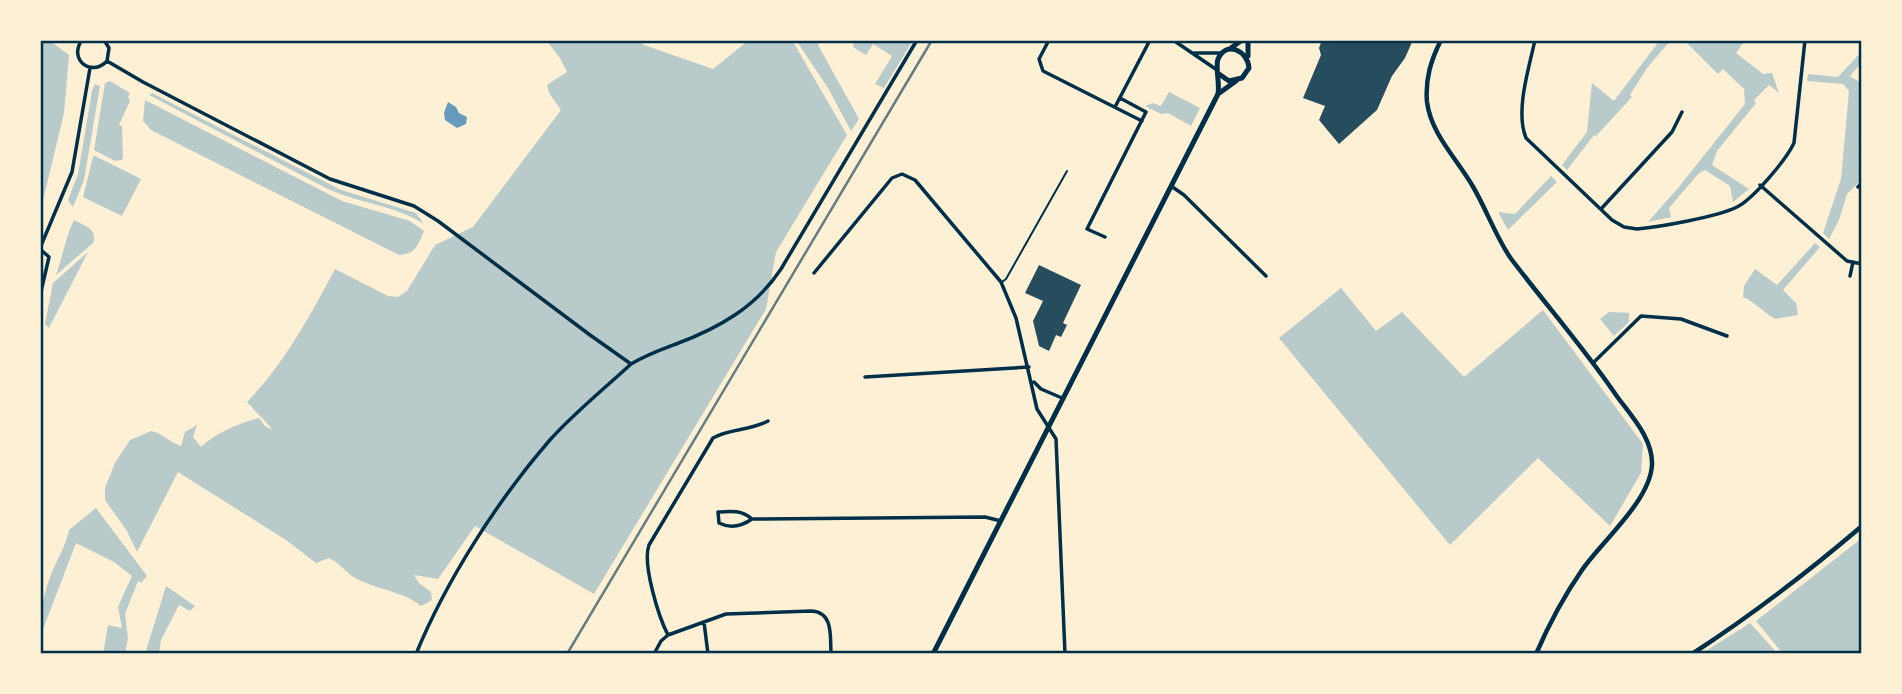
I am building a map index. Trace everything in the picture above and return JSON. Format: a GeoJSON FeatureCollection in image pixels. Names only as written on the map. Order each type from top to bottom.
{"type":"FeatureCollection","features":[{"type":"Feature","properties":{"kind":"main road"},"geometry":{"type":"LineString","coordinates":[[933,654],[1218,94],[1217,61],[1242,40]]}},
{"type":"Feature","properties":{"kind":"main road"},"geometry":{"type":"LineString","coordinates":[[1218,94],[1247,72],[1248,40]]}},
{"type":"Feature","properties":{"kind":"main road"},"geometry":{"type":"LineString","coordinates":[[1226,51],[1239,50],[1248,60]]}},
{"type":"Feature","properties":{"kind":"main road"},"geometry":{"type":"LineString","coordinates":[[1218,72],[1226,80],[1236,81]]}},
{"type":"Feature","properties":{"kind":"street"},"geometry":{"type":"LineString","coordinates":[[79,41],[76,55],[79,61],[90,68],[96,68],[107,61],[109,48],[104,40]]}},
{"type":"Feature","properties":{"kind":"street"},"geometry":{"type":"LineString","coordinates":[[416,654],[448,586],[517,482],[567,422],[631,363],[722,323],[762,295],[781,269],[917,40]]}},
{"type":"Feature","properties":{"kind":"street"},"geometry":{"type":"LineString","coordinates":[[1049,40],[1039,59],[1043,71],[1142,121]]}},
{"type":"Feature","properties":{"kind":"street"},"geometry":{"type":"LineString","coordinates":[[1115,107],[1150,40]]}},
{"type":"Feature","properties":{"kind":"street"},"geometry":{"type":"LineString","coordinates":[[1173,40],[1218,72]]}},
{"type":"Feature","properties":{"kind":"street"},"geometry":{"type":"LineString","coordinates":[[1441,40],[1429,70],[1427,102],[1440,136],[1472,184],[1510,258],[1594,362],[1646,438],[1651,453],[1652,467],[1643,493],[1583,569],[1553,617],[1536,654]]}},
{"type":"Feature","properties":{"kind":"street"},"geometry":{"type":"LineString","coordinates":[[1535,40],[1522,106],[1524,132],[1530,142],[1601,209],[1624,227],[1643,229],[1736,208],[1747,200],[1788,153],[1794,143],[1805,40]]}},
{"type":"Feature","properties":{"kind":"street"},"geometry":{"type":"LineString","coordinates":[[1192,53],[1212,54],[1226,51]]}},
{"type":"Feature","properties":{"kind":"street"},"geometry":{"type":"LineString","coordinates":[[107,61],[330,179],[414,206],[631,363]]}},
{"type":"Feature","properties":{"kind":"street"},"geometry":{"type":"LineString","coordinates":[[40,296],[49,262],[47,253],[40,249],[72,172],[90,68]]}},
{"type":"Feature","properties":{"kind":"street"},"geometry":{"type":"LineString","coordinates":[[1105,237],[1087,229],[1146,111],[1120,98]]}},
{"type":"Feature","properties":{"kind":"street"},"geometry":{"type":"LineString","coordinates":[[1601,209],[1672,132],[1682,112]]}},
{"type":"Feature","properties":{"kind":"street"},"geometry":{"type":"LineString","coordinates":[[814,274],[892,178],[902,174],[915,180],[1001,282],[1016,318],[1037,409],[1056,439],[1065,654]]}},
{"type":"Feature","properties":{"kind":"street"},"geometry":{"type":"LineString","coordinates":[[1858,187],[1862,183]]}},
{"type":"Feature","properties":{"kind":"street"},"geometry":{"type":"LineString","coordinates":[[1760,185],[1847,261],[1862,264]]}},
{"type":"Feature","properties":{"kind":"street"},"geometry":{"type":"LineString","coordinates":[[1171,186],[1184,195],[1266,276]]}},
{"type":"Feature","properties":{"kind":"street"},"geometry":{"type":"LineString","coordinates":[[1850,276],[1853,262]]}},
{"type":"Feature","properties":{"kind":"street"},"geometry":{"type":"LineString","coordinates":[[1594,362],[1641,316],[1681,319],[1727,336]]}},
{"type":"Feature","properties":{"kind":"street"},"geometry":{"type":"LineString","coordinates":[[865,377],[1029,367]]}},
{"type":"Feature","properties":{"kind":"street"},"geometry":{"type":"LineString","coordinates":[[1032,381],[1041,389],[1062,398]]}},
{"type":"Feature","properties":{"kind":"street"},"geometry":{"type":"LineString","coordinates":[[668,635],[662,623],[649,570],[646,552],[649,545],[713,438],[725,431],[757,427],[768,421]]}},
{"type":"Feature","properties":{"kind":"street"},"geometry":{"type":"LineString","coordinates":[[752,519],[741,526],[725,526],[719,523],[717,518],[718,512],[737,511],[752,519],[985,517],[1000,521]]}},
{"type":"Feature","properties":{"kind":"street"},"geometry":{"type":"LineString","coordinates":[[1692,654],[1749,616],[1862,526]]}},
{"type":"Feature","properties":{"kind":"street"},"geometry":{"type":"LineString","coordinates":[[654,654],[668,635],[726,614],[818,611],[828,619],[831,654]]}},
{"type":"Feature","properties":{"kind":"street"},"geometry":{"type":"LineString","coordinates":[[704,622],[708,654]]}},
{"type":"Feature","properties":{"kind":"lane"},"geometry":{"type":"LineString","coordinates":[[1001,282],[1006,279],[1067,171]]}},
{"type":"Feature","properties":{"kind":"shaded area"},"geometry":{"type":"Polygon","coordinates":[[[40,40],[49,40],[69,55],[64,113],[40,213],[40,40]]]}},
{"type":"Feature","properties":{"kind":"shaded area"},"geometry":{"type":"Polygon","coordinates":[[[546,40],[639,40],[644,45],[713,69],[749,40],[792,40],[847,135],[776,252],[766,309],[594,594],[475,526],[438,579],[414,575],[419,583],[431,592],[432,600],[421,606],[405,597],[361,581],[329,558],[316,563],[286,540],[178,472],[137,552],[127,531],[105,500],[105,488],[115,463],[130,440],[151,431],[181,446],[185,432],[197,425],[193,437],[201,447],[228,429],[259,418],[265,426],[273,430],[247,402],[285,356],[335,269],[388,296],[398,297],[407,291],[435,245],[473,227],[561,110],[549,93],[547,85],[567,72],[546,40]]]}},
{"type":"Feature","properties":{"kind":"shaded area"},"geometry":{"type":"Polygon","coordinates":[[[796,40],[820,40],[818,45],[859,119],[851,131],[828,88],[796,40]]]}},
{"type":"Feature","properties":{"kind":"shaded area"},"geometry":{"type":"Polygon","coordinates":[[[854,40],[913,40],[884,88],[875,84],[892,56],[873,44],[866,55],[853,47],[854,40]]]}},
{"type":"Feature","properties":{"kind":"shaded area"},"geometry":{"type":"Polygon","coordinates":[[[1660,40],[1671,40],[1647,68],[1630,95],[1632,97],[1596,136],[1594,135],[1567,170],[1562,165],[1587,132],[1592,83],[1614,101],[1660,40]]]}},
{"type":"Feature","properties":{"kind":"shaded area"},"geometry":{"type":"Polygon","coordinates":[[[1684,40],[1743,40],[1736,53],[1763,74],[1772,73],[1779,93],[1769,85],[1754,100],[1756,103],[1717,151],[1712,165],[1749,189],[1733,202],[1730,186],[1705,170],[1699,173],[1669,208],[1671,217],[1648,222],[1745,104],[1744,89],[1723,69],[1718,74],[1684,40]]]}},
{"type":"Feature","properties":{"kind":"shaded area"},"geometry":{"type":"Polygon","coordinates":[[[1862,51],[1862,62],[1850,76],[1862,84],[1862,179],[1847,194],[1839,220],[1829,239],[1823,233],[1841,179],[1849,91],[1843,84],[1807,81],[1808,74],[1838,77],[1862,51]]]}},
{"type":"Feature","properties":{"kind":"shaded area"},"geometry":{"type":"Polygon","coordinates":[[[110,81],[130,93],[130,101],[119,125],[122,126],[123,157],[122,160],[115,161],[94,150],[105,83],[110,81]]]}},
{"type":"Feature","properties":{"kind":"shaded area"},"geometry":{"type":"Polygon","coordinates":[[[95,84],[100,86],[84,180],[73,207],[68,200],[78,174],[95,84]]]}},
{"type":"Feature","properties":{"kind":"shaded area"},"geometry":{"type":"Polygon","coordinates":[[[1169,92],[1200,108],[1191,126],[1168,113],[1161,114],[1145,106],[1153,103],[1161,106],[1169,92]]]}},
{"type":"Feature","properties":{"kind":"shaded area"},"geometry":{"type":"Polygon","coordinates":[[[152,93],[341,190],[416,213],[424,224],[401,212],[326,188],[149,95],[152,93]]]}},
{"type":"Feature","properties":{"kind":"shaded area"},"geometry":{"type":"Polygon","coordinates":[[[145,100],[342,201],[410,221],[424,231],[418,244],[413,251],[399,255],[151,130],[143,121],[145,100]]]}},
{"type":"Feature","properties":{"kind":"shaded area"},"geometry":{"type":"Polygon","coordinates":[[[95,156],[141,179],[122,216],[83,197],[95,156]]]}},
{"type":"Feature","properties":{"kind":"shaded area"},"geometry":{"type":"Polygon","coordinates":[[[1551,176],[1557,182],[1508,230],[1498,212],[1515,214],[1551,176]]]}},
{"type":"Feature","properties":{"kind":"shaded area"},"geometry":{"type":"Polygon","coordinates":[[[74,220],[92,231],[93,243],[56,275],[68,234],[74,220]]]}},
{"type":"Feature","properties":{"kind":"shaded area"},"geometry":{"type":"Polygon","coordinates":[[[1815,243],[1820,247],[1783,290],[1796,303],[1798,315],[1775,319],[1743,297],[1744,286],[1755,269],[1777,285],[1815,243]]]}},
{"type":"Feature","properties":{"kind":"shaded area"},"geometry":{"type":"Polygon","coordinates":[[[88,252],[49,328],[45,324],[53,283],[88,252]]]}},
{"type":"Feature","properties":{"kind":"shaded area"},"geometry":{"type":"Polygon","coordinates":[[[1341,288],[1376,331],[1402,312],[1464,377],[1543,310],[1643,444],[1641,473],[1610,526],[1538,458],[1450,545],[1279,338],[1341,288]]]}},
{"type":"Feature","properties":{"kind":"shaded area"},"geometry":{"type":"Polygon","coordinates":[[[1609,312],[1629,313],[1629,322],[1614,336],[1600,319],[1609,312]]]}},
{"type":"Feature","properties":{"kind":"shaded area"},"geometry":{"type":"Polygon","coordinates":[[[96,508],[147,576],[141,583],[138,581],[125,614],[128,638],[125,654],[103,654],[108,625],[122,628],[118,607],[132,576],[114,562],[76,543],[40,637],[46,588],[69,530],[96,508]]]}},
{"type":"Feature","properties":{"kind":"shaded area"},"geometry":{"type":"Polygon","coordinates":[[[1862,538],[1862,654],[1783,654],[1756,621],[1862,538]]]}},
{"type":"Feature","properties":{"kind":"shaded area"},"geometry":{"type":"Polygon","coordinates":[[[166,586],[195,606],[190,611],[179,605],[161,640],[159,654],[145,654],[166,586]]]}},
{"type":"Feature","properties":{"kind":"shaded area"},"geometry":{"type":"Polygon","coordinates":[[[1750,623],[1778,654],[1701,654],[1750,623]]]}},
{"type":"Feature","properties":{"kind":"water"},"geometry":{"type":"Polygon","coordinates":[[[448,102],[467,117],[466,124],[457,128],[445,120],[444,113],[448,102]]]}},
{"type":"Feature","properties":{"kind":"building"},"geometry":{"type":"Polygon","coordinates":[[[1322,40],[1413,40],[1405,58],[1392,76],[1377,110],[1339,144],[1319,120],[1325,106],[1303,98],[1321,55],[1319,48],[1322,40]]]}},
{"type":"Feature","properties":{"kind":"building"},"geometry":{"type":"Polygon","coordinates":[[[1039,265],[1081,285],[1063,323],[1067,325],[1061,337],[1056,335],[1049,351],[1039,346],[1033,321],[1043,301],[1025,293],[1039,265]]]}},
{"type":"Feature","properties":{"kind":"railway"},"geometry":{"type":"LineString","coordinates":[[567,654],[932,40]]}}]}
